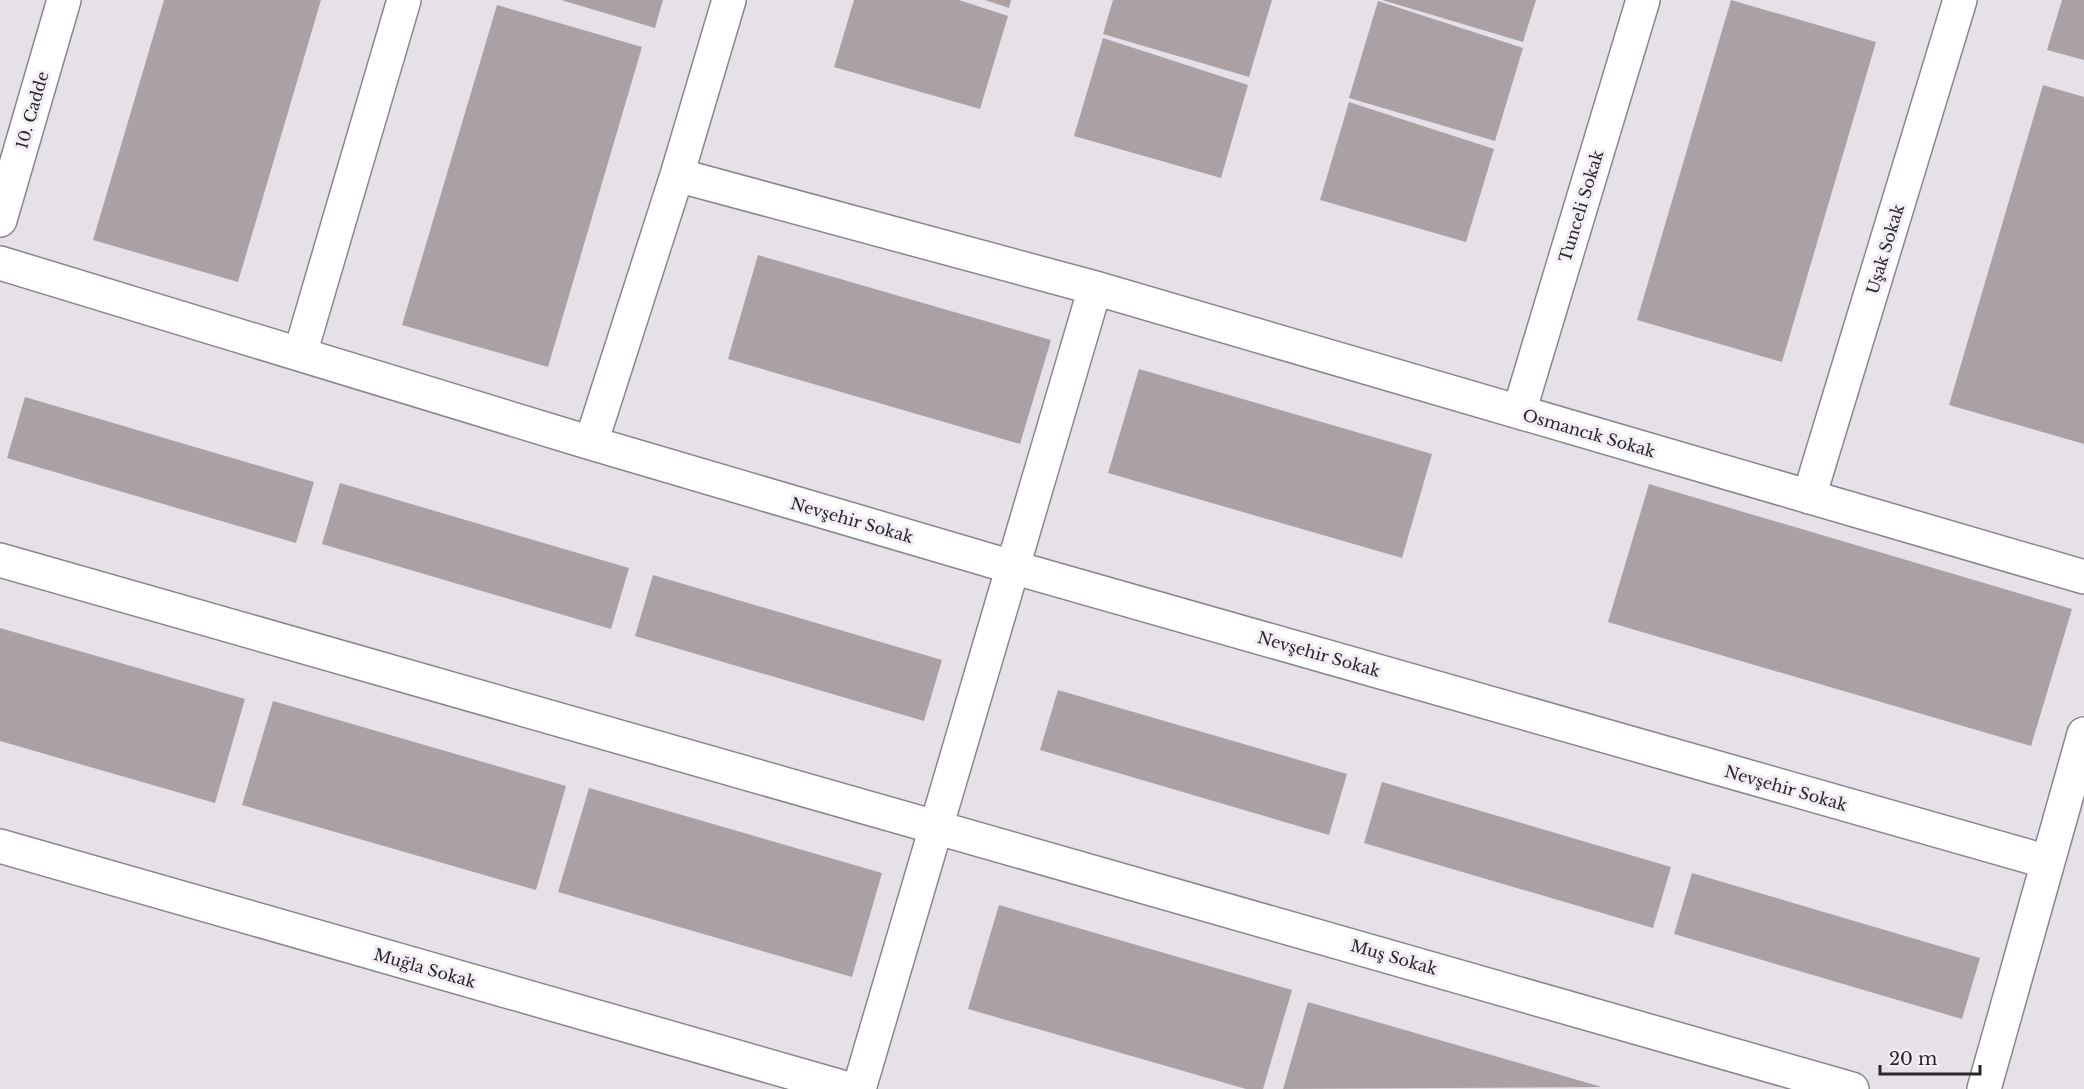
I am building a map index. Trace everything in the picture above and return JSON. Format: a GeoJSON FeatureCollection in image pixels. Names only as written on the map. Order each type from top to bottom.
{"type":"FeatureCollection","features":[{"type":"Feature","properties":{"kind":"street","name":"10. Cadde"},"geometry":{"type":"LineString","coordinates":[[0,220],[64,0]]}},
{"type":"Feature","properties":{"kind":"street"},"geometry":{"type":"LineString","coordinates":[[300,354],[404,0]]}},
{"type":"Feature","properties":{"kind":"street"},"geometry":{"type":"LineString","coordinates":[[591,443],[677,175],[729,0]]}},
{"type":"Feature","properties":{"kind":"street","name":"Tunceli Sokak"},"geometry":{"type":"LineString","coordinates":[[1519,412],[1643,0]]}},
{"type":"Feature","properties":{"kind":"street","name":"Uşak Sokak"},"geometry":{"type":"LineString","coordinates":[[1809,497],[1960,0]]}},
{"type":"Feature","properties":{"kind":"street","name":"Osmancık Sokak"},"geometry":{"type":"LineString","coordinates":[[677,175],[1095,288],[2084,577]]}},
{"type":"Feature","properties":{"kind":"street","name":"Nevşehir Sokak"},"geometry":{"type":"LineString","coordinates":[[0,263],[591,443],[1012,567],[2048,862]]}},
{"type":"Feature","properties":{"kind":"street"},"geometry":{"type":"LineString","coordinates":[[859,1089],[1095,288]]}},
{"type":"Feature","properties":{"kind":"street","name":"Muş Sokak"},"geometry":{"type":"LineString","coordinates":[[0,560],[936,825],[1852,1089]]}},
{"type":"Feature","properties":{"kind":"street"},"geometry":{"type":"LineString","coordinates":[[1984,1089],[2084,734]]}},
{"type":"Feature","properties":{"kind":"street","name":"Muğla Sokak"},"geometry":{"type":"LineString","coordinates":[[0,846],[849,1089]]}},
{"type":"Feature","properties":{"kind":"building"},"geometry":{"type":"Polygon","coordinates":[[[164,0],[321,0],[238,282],[93,240],[164,0]]]}},
{"type":"Feature","properties":{"kind":"building"},"geometry":{"type":"Polygon","coordinates":[[[561,0],[663,0],[655,28],[561,0]]]}},
{"type":"Feature","properties":{"kind":"building"},"geometry":{"type":"Polygon","coordinates":[[[854,0],[959,0],[1008,16],[980,109],[834,67],[854,0]]]}},
{"type":"Feature","properties":{"kind":"building"},"geometry":{"type":"Polygon","coordinates":[[[985,0],[1011,0],[1009,8],[985,0]]]}},
{"type":"Feature","properties":{"kind":"building"},"geometry":{"type":"Polygon","coordinates":[[[1113,0],[1272,0],[1249,77],[1103,34],[1113,0]]]}},
{"type":"Feature","properties":{"kind":"building"},"geometry":{"type":"Polygon","coordinates":[[[1382,0],[1536,0],[1523,42],[1382,0]]]}},
{"type":"Feature","properties":{"kind":"building"},"geometry":{"type":"Polygon","coordinates":[[[1731,0],[1876,42],[1782,362],[1637,320],[1731,0]]]}},
{"type":"Feature","properties":{"kind":"building"},"geometry":{"type":"Polygon","coordinates":[[[2062,0],[2084,0],[2084,60],[2047,50],[2062,0]]]}},
{"type":"Feature","properties":{"kind":"building"},"geometry":{"type":"Polygon","coordinates":[[[1378,1],[1523,48],[1495,141],[1349,98],[1378,1]]]}},
{"type":"Feature","properties":{"kind":"building"},"geometry":{"type":"Polygon","coordinates":[[[497,5],[642,47],[548,367],[402,325],[497,5]]]}},
{"type":"Feature","properties":{"kind":"building"},"geometry":{"type":"Polygon","coordinates":[[[1103,38],[1248,85],[1221,178],[1074,136],[1103,38]]]}},
{"type":"Feature","properties":{"kind":"building"},"geometry":{"type":"Polygon","coordinates":[[[2043,85],[2084,97],[2084,444],[1949,405],[2043,85]]]}},
{"type":"Feature","properties":{"kind":"building"},"geometry":{"type":"Polygon","coordinates":[[[1349,102],[1494,149],[1466,242],[1320,200],[1349,102]]]}},
{"type":"Feature","properties":{"kind":"building"},"geometry":{"type":"Polygon","coordinates":[[[758,255],[1051,340],[1020,444],[728,359],[758,255]]]}},
{"type":"Feature","properties":{"kind":"building"},"geometry":{"type":"Polygon","coordinates":[[[1139,369],[1432,454],[1402,558],[1108,473],[1139,369]]]}},
{"type":"Feature","properties":{"kind":"building"},"geometry":{"type":"Polygon","coordinates":[[[25,397],[314,482],[296,543],[7,458],[25,397]]]}},
{"type":"Feature","properties":{"kind":"building"},"geometry":{"type":"Polygon","coordinates":[[[340,483],[629,568],[611,629],[322,544],[340,483]]]}},
{"type":"Feature","properties":{"kind":"building"},"geometry":{"type":"Polygon","coordinates":[[[1649,484],[2072,609],[2031,746],[1608,622],[1649,484]]]}},
{"type":"Feature","properties":{"kind":"building"},"geometry":{"type":"Polygon","coordinates":[[[653,575],[942,660],[924,721],[635,636],[653,575]]]}},
{"type":"Feature","properties":{"kind":"building"},"geometry":{"type":"Polygon","coordinates":[[[0,628],[245,699],[215,803],[0,741],[0,628]]]}},
{"type":"Feature","properties":{"kind":"building"},"geometry":{"type":"Polygon","coordinates":[[[1058,690],[1347,774],[1329,835],[1040,750],[1058,690]]]}},
{"type":"Feature","properties":{"kind":"building"},"geometry":{"type":"Polygon","coordinates":[[[273,701],[566,786],[536,890],[242,805],[273,701]]]}},
{"type":"Feature","properties":{"kind":"building"},"geometry":{"type":"Polygon","coordinates":[[[1382,782],[1671,867],[1653,928],[1364,843],[1382,782]]]}},
{"type":"Feature","properties":{"kind":"building"},"geometry":{"type":"Polygon","coordinates":[[[589,788],[882,873],[852,977],[558,892],[589,788]]]}},
{"type":"Feature","properties":{"kind":"building"},"geometry":{"type":"Polygon","coordinates":[[[1692,873],[1980,958],[1962,1019],[1674,934],[1692,873]]]}},
{"type":"Feature","properties":{"kind":"building"},"geometry":{"type":"Polygon","coordinates":[[[999,905],[1292,990],[1263,1089],[1246,1089],[968,1009],[999,905]]]}},
{"type":"Feature","properties":{"kind":"building"},"geometry":{"type":"Polygon","coordinates":[[[1308,1002],[1602,1087],[1283,1089],[1308,1002]]]}}]}
